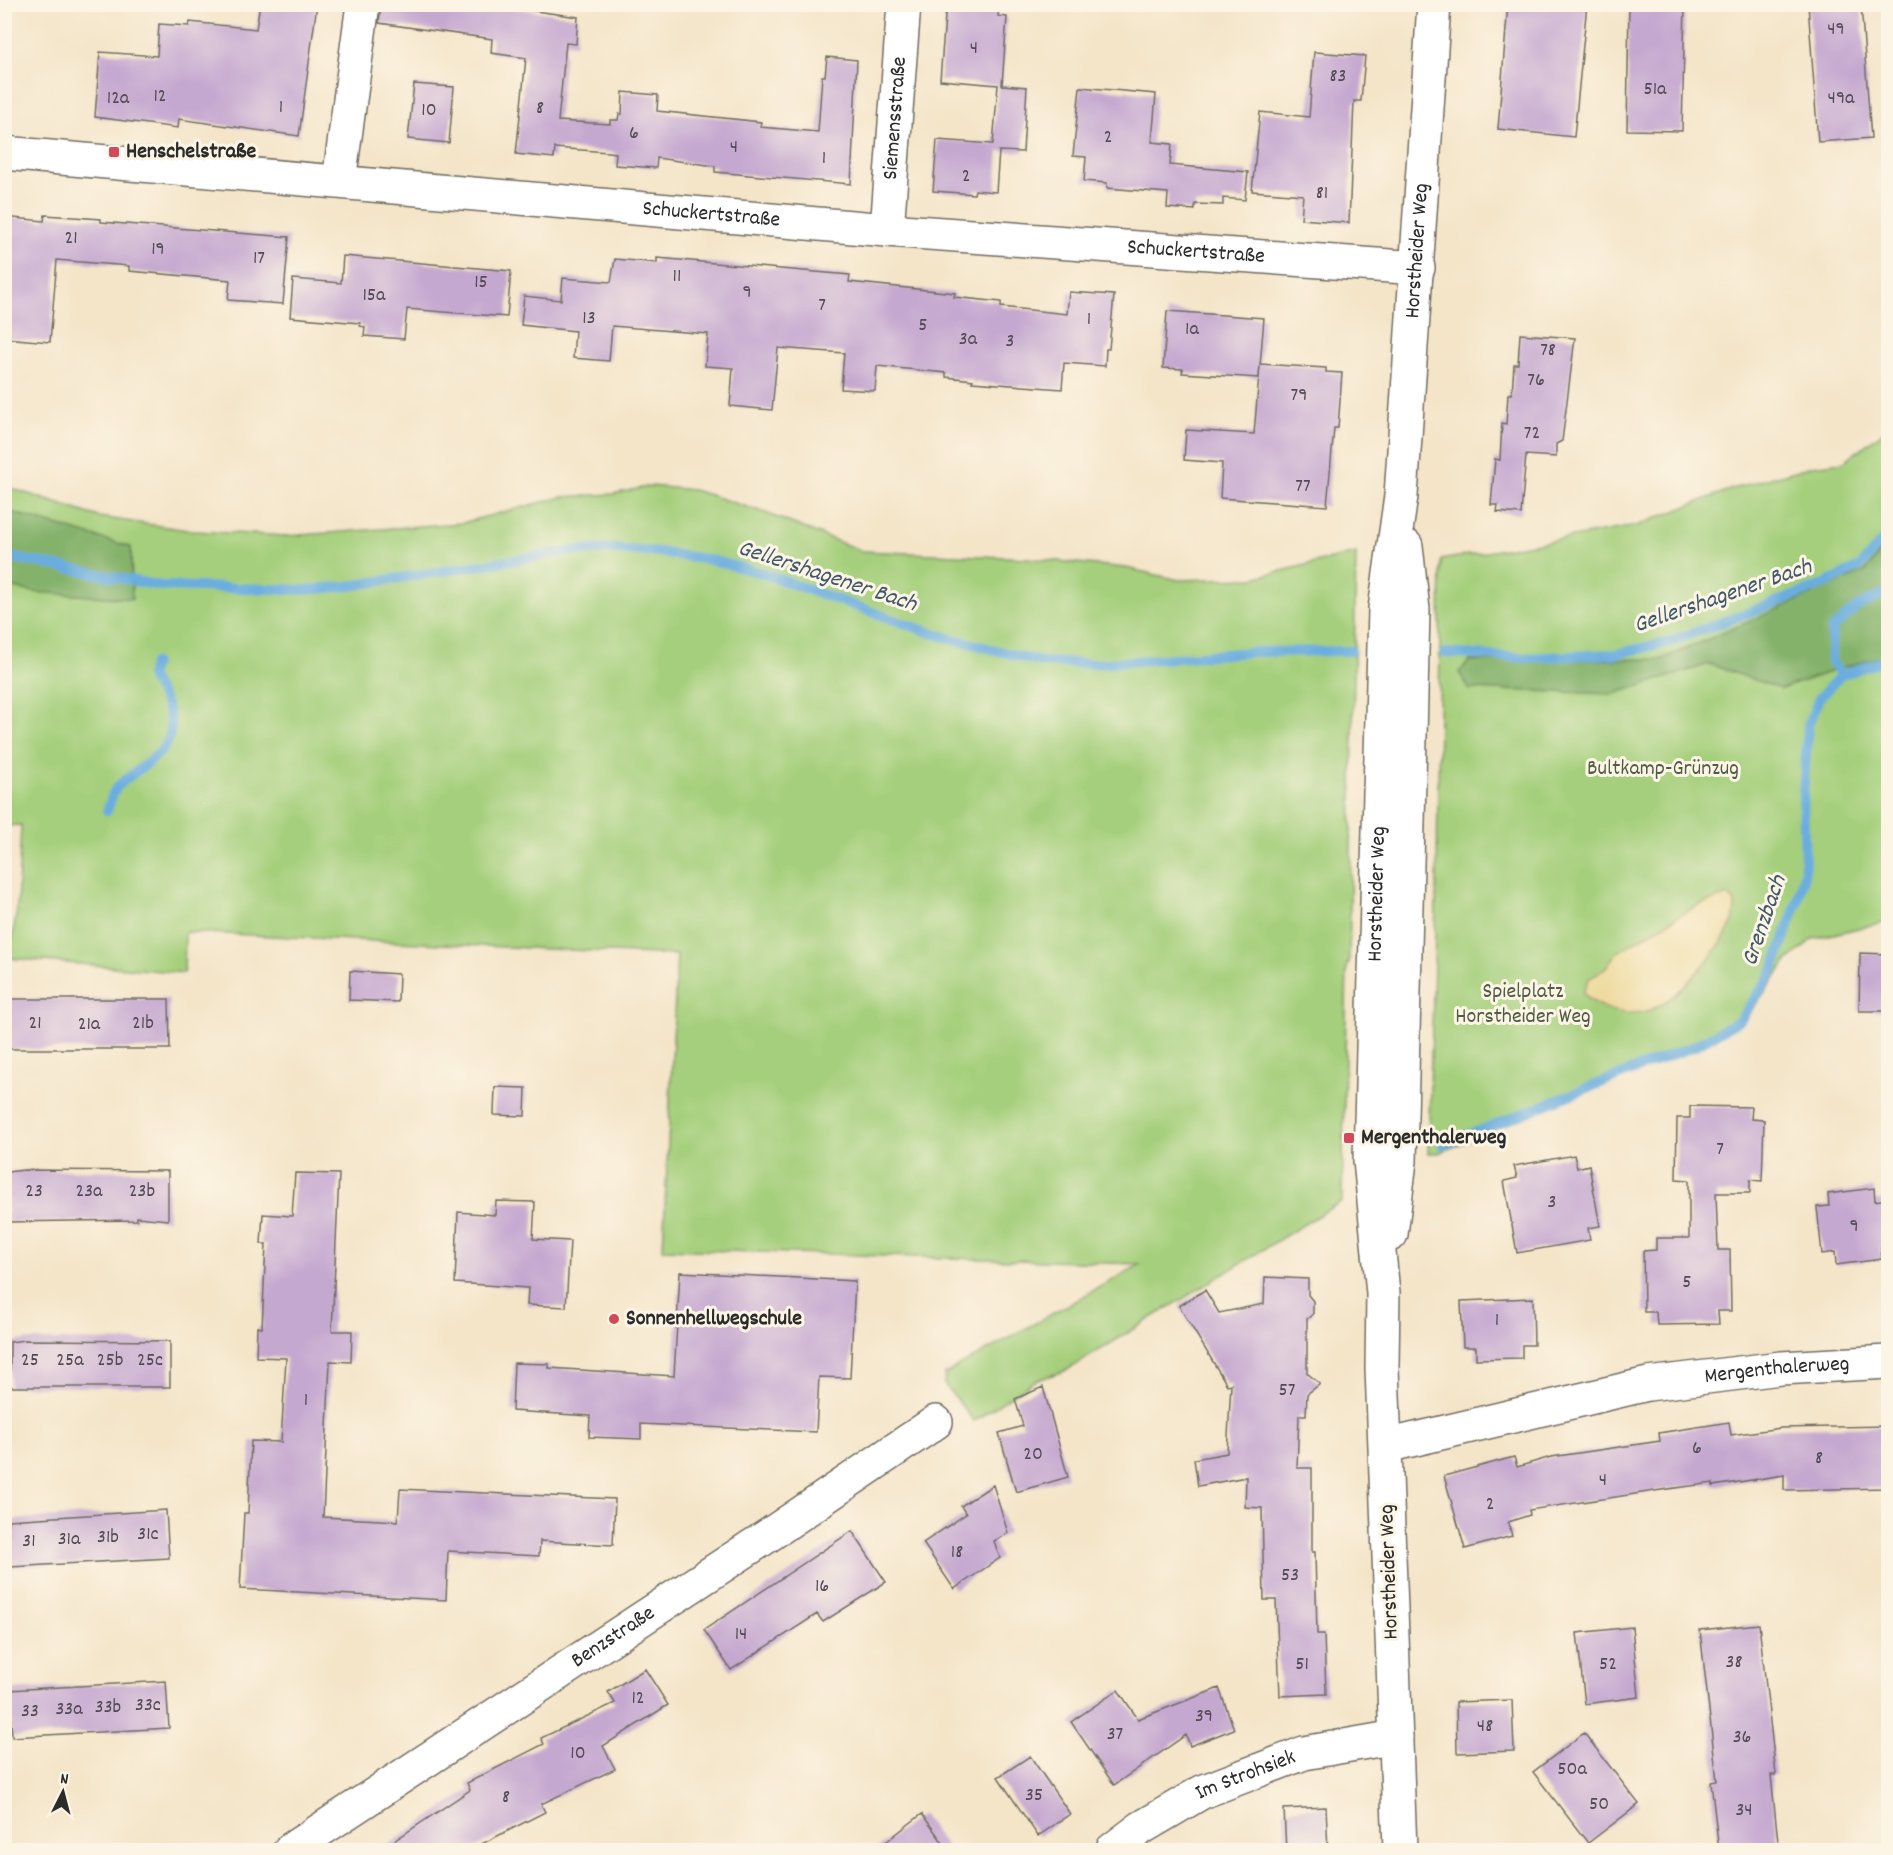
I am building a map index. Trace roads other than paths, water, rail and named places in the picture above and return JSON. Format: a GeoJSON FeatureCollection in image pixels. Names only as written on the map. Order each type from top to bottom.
{"type":"FeatureCollection","features":[{"type":"Feature","properties":{"kind":"street"},"geometry":{"type":"LineString","coordinates":[[339,181],[363,4]]}},
{"type":"Feature","properties":{"kind":"street","name":"Siemensstraße"},"geometry":{"type":"LineString","coordinates":[[887,230],[904,4]]}},
{"type":"Feature","properties":{"kind":"street","name":"Horstheider Weg"},"geometry":{"type":"LineString","coordinates":[[1400,1851],[1383,1293],[1400,1161],[1413,610],[1401,496],[1434,4]]}},
{"type":"Feature","properties":{"kind":"street","name":"Schuckertstraße"},"geometry":{"type":"LineString","coordinates":[[4,153],[887,230],[1418,268]]}},
{"type":"Feature","properties":{"kind":"street","name":"Mergenthalerweg"},"geometry":{"type":"LineString","coordinates":[[1386,1446],[1648,1384],[1781,1368],[1888,1362]]}},
{"type":"Feature","properties":{"kind":"street","name":"Benzstraße"},"geometry":{"type":"LineString","coordinates":[[290,1851],[936,1422]]}},
{"type":"Feature","properties":{"kind":"street","name":"Im Strohsiek"},"geometry":{"type":"LineString","coordinates":[[1112,1851],[1140,1828],[1202,1792],[1304,1753],[1396,1737]]}},
{"type":"Feature","properties":{"kind":"waterway","name":"Gellershagener Bach"},"geometry":{"type":"LineString","coordinates":[[1445,653],[1525,658],[1616,654],[1669,642],[1823,585],[1861,566],[1888,534]]}},
{"type":"Feature","properties":{"kind":"waterway","name":"Gellershagener Bach"},"geometry":{"type":"LineString","coordinates":[[4,556],[161,586],[306,590],[349,586],[563,552],[610,549],[659,552],[711,560],[762,573],[934,634],[1041,662],[1097,664],[1252,652],[1351,651]]}},
{"type":"Feature","properties":{"kind":"waterway"},"geometry":{"type":"LineString","coordinates":[[1841,675],[1831,661],[1832,629],[1857,607],[1888,592]]}},
{"type":"Feature","properties":{"kind":"waterway","name":"Grenzbach"},"geometry":{"type":"LineString","coordinates":[[1443,1145],[1694,1046],[1740,1020],[1772,973],[1798,900],[1805,870],[1803,795],[1808,725],[1819,698],[1841,675],[1888,659]]}},
{"type":"Feature","properties":{"kind":"waterway"},"geometry":{"type":"LineString","coordinates":[[107,811],[116,788],[156,756],[169,738],[171,726],[168,708],[150,676],[154,663]]}},
{"type":"Feature","properties":{"kind":"place","name":"Henschelstraße"},"geometry":{"type":"Point","coordinates":[114,152]}},
{"type":"Feature","properties":{"kind":"place","name":"Mergenthalerweg"},"geometry":{"type":"Point","coordinates":[1349,1138]}},
{"type":"Feature","properties":{"kind":"place","name":"Sonnenhellwegschule"},"geometry":{"type":"Point","coordinates":[614,1319]}},
{"type":"Feature","properties":{"kind":"park label","name":"Bultkamp-Grünzug"},"geometry":{"type":"Point","coordinates":[1663,769]}},
{"type":"Feature","properties":{"kind":"park label","name":"Spielplatz Horstheider Weg"},"geometry":{"type":"Point","coordinates":[1523,1004]}}]}
